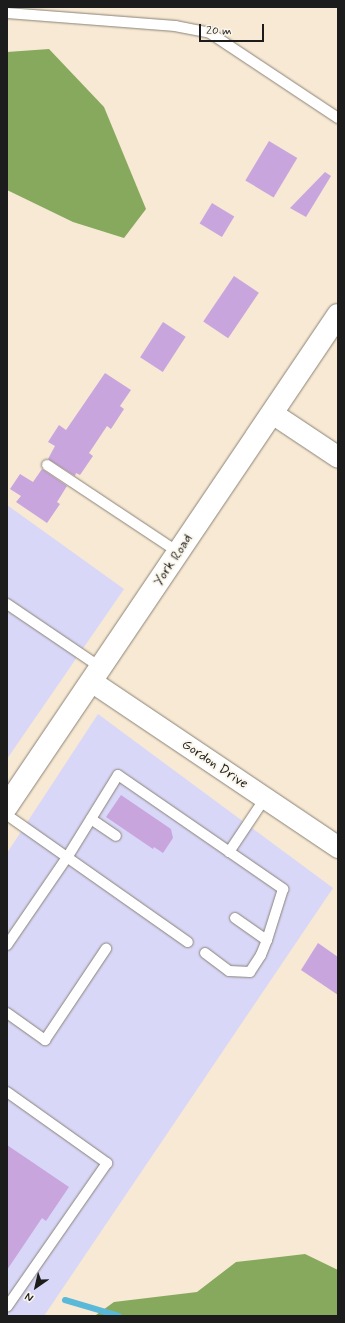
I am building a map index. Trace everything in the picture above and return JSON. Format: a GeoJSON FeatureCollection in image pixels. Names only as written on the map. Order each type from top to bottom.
{"type":"FeatureCollection","features":[{"type":"Feature","properties":{"kind":"street","name":"York Road"},"geometry":{"type":"LineString","coordinates":[[7,806],[338,315]]}},
{"type":"Feature","properties":{"kind":"street"},"geometry":{"type":"LineString","coordinates":[[272,413],[338,457]]}},
{"type":"Feature","properties":{"kind":"street","name":"Gordon Drive"},"geometry":{"type":"LineString","coordinates":[[96,674],[264,798],[338,848]]}},
{"type":"Feature","properties":{"kind":"lane"},"geometry":{"type":"LineString","coordinates":[[7,13],[175,26],[210,32],[338,118]]}},
{"type":"Feature","properties":{"kind":"lane"},"geometry":{"type":"LineString","coordinates":[[47,465],[178,552]]}},
{"type":"Feature","properties":{"kind":"lane"},"geometry":{"type":"LineString","coordinates":[[7,604],[96,674]]}},
{"type":"Feature","properties":{"kind":"lane"},"geometry":{"type":"LineString","coordinates":[[7,945],[68,856],[118,775],[283,889],[262,955],[250,972],[229,970],[205,953]]}},
{"type":"Feature","properties":{"kind":"lane"},"geometry":{"type":"LineString","coordinates":[[229,852],[264,798]]}},
{"type":"Feature","properties":{"kind":"lane"},"geometry":{"type":"LineString","coordinates":[[7,815],[68,856],[188,942]]}},
{"type":"Feature","properties":{"kind":"lane"},"geometry":{"type":"LineString","coordinates":[[91,819],[116,836]]}},
{"type":"Feature","properties":{"kind":"lane"},"geometry":{"type":"LineString","coordinates":[[235,918],[267,940]]}},
{"type":"Feature","properties":{"kind":"lane"},"geometry":{"type":"LineString","coordinates":[[7,1013],[45,1040],[106,949]]}},
{"type":"Feature","properties":{"kind":"lane"},"geometry":{"type":"LineString","coordinates":[[7,1092],[107,1163],[7,1307]]}},
{"type":"Feature","properties":{"kind":"shaded area"},"geometry":{"type":"Polygon","coordinates":[[[7,505],[124,589],[7,759],[7,505]]]}},
{"type":"Feature","properties":{"kind":"shaded area"},"geometry":{"type":"Polygon","coordinates":[[[98,714],[333,888],[44,1316],[7,1316],[7,853],[98,714]]]}},
{"type":"Feature","properties":{"kind":"green space"},"geometry":{"type":"Polygon","coordinates":[[[49,49],[104,107],[146,209],[124,238],[73,222],[7,190],[7,52],[49,49]]]}},
{"type":"Feature","properties":{"kind":"green space"},"geometry":{"type":"Polygon","coordinates":[[[305,1254],[338,1270],[338,1316],[96,1315],[114,1302],[197,1292],[236,1262],[305,1254]]]}},
{"type":"Feature","properties":{"kind":"building"},"geometry":{"type":"Polygon","coordinates":[[[269,141],[297,158],[274,197],[245,180],[269,141]]]}},
{"type":"Feature","properties":{"kind":"building"},"geometry":{"type":"Polygon","coordinates":[[[325,172],[331,176],[306,217],[290,208],[325,172]]]}},
{"type":"Feature","properties":{"kind":"building"},"geometry":{"type":"Polygon","coordinates":[[[212,203],[234,216],[222,237],[200,224],[212,203]]]}},
{"type":"Feature","properties":{"kind":"building"},"geometry":{"type":"Polygon","coordinates":[[[234,276],[259,293],[228,338],[203,322],[234,276]]]}},
{"type":"Feature","properties":{"kind":"building"},"geometry":{"type":"Polygon","coordinates":[[[163,322],[186,337],[163,372],[140,357],[163,322]]]}},
{"type":"Feature","properties":{"kind":"building"},"geometry":{"type":"Polygon","coordinates":[[[105,373],[131,390],[120,406],[124,409],[111,429],[107,426],[89,453],[93,456],[80,475],[76,473],[75,476],[48,459],[55,446],[48,442],[59,425],[66,430],[105,373]]]}},
{"type":"Feature","properties":{"kind":"building"},"geometry":{"type":"Polygon","coordinates":[[[42,469],[67,486],[57,502],[60,504],[47,523],[16,502],[21,496],[10,489],[20,474],[33,482],[42,469]]]}},
{"type":"Feature","properties":{"kind":"building"},"geometry":{"type":"Polygon","coordinates":[[[121,795],[171,829],[173,838],[163,853],[154,847],[153,849],[106,817],[121,795]]]}},
{"type":"Feature","properties":{"kind":"building"},"geometry":{"type":"Polygon","coordinates":[[[318,943],[338,957],[338,995],[301,970],[318,943]]]}},
{"type":"Feature","properties":{"kind":"building"},"geometry":{"type":"Polygon","coordinates":[[[7,1145],[69,1187],[46,1221],[42,1218],[7,1270],[7,1145]]]}},
{"type":"Feature","properties":{"kind":"waterway"},"geometry":{"type":"LineString","coordinates":[[65,1300],[119,1316]]}}]}
